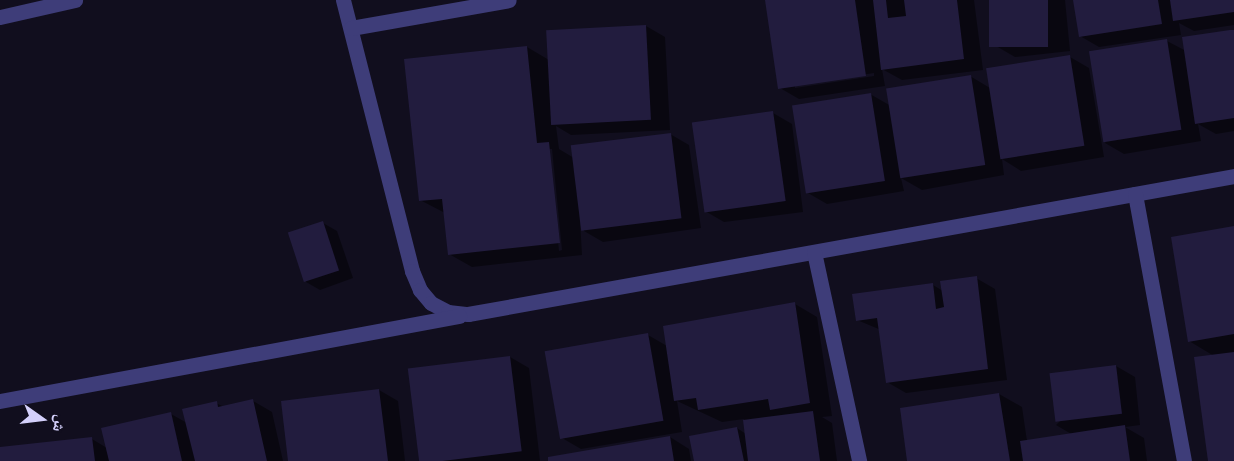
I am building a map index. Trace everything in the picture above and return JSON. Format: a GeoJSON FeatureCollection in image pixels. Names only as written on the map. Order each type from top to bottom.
{"type":"FeatureCollection","features":[{"type":"Feature","properties":{"kind":"street"},"geometry":{"type":"LineString","coordinates":[[0,17],[75,0]]}},
{"type":"Feature","properties":{"kind":"street"},"geometry":{"type":"LineString","coordinates":[[343,0],[420,290],[440,308],[468,314]]}},
{"type":"Feature","properties":{"kind":"street"},"geometry":{"type":"LineString","coordinates":[[351,28],[509,0]]}},
{"type":"Feature","properties":{"kind":"street"},"geometry":{"type":"LineString","coordinates":[[0,401],[1234,176]]}},
{"type":"Feature","properties":{"kind":"street"},"geometry":{"type":"LineString","coordinates":[[1136,194],[1184,461]]}},
{"type":"Feature","properties":{"kind":"street"},"geometry":{"type":"LineString","coordinates":[[814,252],[859,461]]}},
{"type":"Feature","properties":{"kind":"building"},"geometry":{"type":"Polygon","coordinates":[[[765,0],[855,0],[866,76],[778,89],[765,0]]]}},
{"type":"Feature","properties":{"kind":"building"},"geometry":{"type":"Polygon","coordinates":[[[873,0],[886,0],[888,18],[906,16],[904,0],[957,0],[964,59],[881,70],[873,0]]]}},
{"type":"Feature","properties":{"kind":"building"},"geometry":{"type":"Polygon","coordinates":[[[989,0],[1048,0],[1048,47],[989,47],[989,0]]]}},
{"type":"Feature","properties":{"kind":"building"},"geometry":{"type":"Polygon","coordinates":[[[1073,0],[1158,0],[1162,24],[1079,37],[1073,0]]]}},
{"type":"Feature","properties":{"kind":"building"},"geometry":{"type":"Polygon","coordinates":[[[1170,0],[1234,0],[1234,12],[1173,21],[1170,0]]]}},
{"type":"Feature","properties":{"kind":"building"},"geometry":{"type":"Polygon","coordinates":[[[646,25],[651,120],[551,125],[546,30],[646,25]]]}},
{"type":"Feature","properties":{"kind":"building"},"geometry":{"type":"Polygon","coordinates":[[[1234,30],[1234,118],[1195,124],[1182,37],[1234,30]]]}},
{"type":"Feature","properties":{"kind":"building"},"geometry":{"type":"Polygon","coordinates":[[[1167,39],[1181,130],[1103,142],[1089,51],[1167,39]]]}},
{"type":"Feature","properties":{"kind":"building"},"geometry":{"type":"Polygon","coordinates":[[[527,46],[537,143],[549,142],[560,243],[448,255],[442,199],[419,201],[404,59],[527,46]]]}},
{"type":"Feature","properties":{"kind":"building"},"geometry":{"type":"Polygon","coordinates":[[[1070,55],[1084,146],[1000,159],[986,68],[1070,55]]]}},
{"type":"Feature","properties":{"kind":"building"},"geometry":{"type":"Polygon","coordinates":[[[971,75],[985,165],[900,178],[886,88],[971,75]]]}},
{"type":"Feature","properties":{"kind":"building"},"geometry":{"type":"Polygon","coordinates":[[[871,93],[885,181],[806,193],[792,106],[871,93]]]}},
{"type":"Feature","properties":{"kind":"building"},"geometry":{"type":"Polygon","coordinates":[[[773,111],[786,201],[704,213],[692,122],[773,111]]]}},
{"type":"Feature","properties":{"kind":"building"},"geometry":{"type":"Polygon","coordinates":[[[671,133],[681,218],[581,231],[571,145],[671,133]]]}},
{"type":"Feature","properties":{"kind":"building"},"geometry":{"type":"Polygon","coordinates":[[[323,221],[339,270],[304,282],[288,232],[323,221]]]}},
{"type":"Feature","properties":{"kind":"building"},"geometry":{"type":"Polygon","coordinates":[[[1234,226],[1234,334],[1188,342],[1171,237],[1234,226]]]}},
{"type":"Feature","properties":{"kind":"building"},"geometry":{"type":"Polygon","coordinates":[[[977,276],[988,369],[886,383],[877,318],[856,321],[852,294],[933,283],[936,309],[944,307],[940,281],[977,276]]]}},
{"type":"Feature","properties":{"kind":"building"},"geometry":{"type":"Polygon","coordinates":[[[795,302],[810,403],[770,410],[768,399],[698,410],[696,398],[674,401],[663,326],[795,302]]]}},
{"type":"Feature","properties":{"kind":"building"},"geometry":{"type":"Polygon","coordinates":[[[648,333],[663,421],[560,439],[545,351],[648,333]]]}},
{"type":"Feature","properties":{"kind":"building"},"geometry":{"type":"Polygon","coordinates":[[[1234,352],[1234,461],[1208,461],[1194,357],[1234,352]]]}},
{"type":"Feature","properties":{"kind":"building"},"geometry":{"type":"Polygon","coordinates":[[[510,356],[522,451],[443,461],[419,461],[408,369],[510,356]]]}},
{"type":"Feature","properties":{"kind":"building"},"geometry":{"type":"Polygon","coordinates":[[[1116,365],[1122,414],[1055,422],[1049,373],[1116,365]]]}},
{"type":"Feature","properties":{"kind":"building"},"geometry":{"type":"Polygon","coordinates":[[[379,389],[388,461],[288,461],[281,401],[379,389]]]}},
{"type":"Feature","properties":{"kind":"building"},"geometry":{"type":"Polygon","coordinates":[[[999,393],[1010,461],[907,461],[900,408],[999,393]]]}},
{"type":"Feature","properties":{"kind":"building"},"geometry":{"type":"Polygon","coordinates":[[[253,399],[267,461],[195,461],[182,409],[217,401],[218,407],[253,399]]]}},
{"type":"Feature","properties":{"kind":"building"},"geometry":{"type":"Polygon","coordinates":[[[813,411],[820,461],[748,461],[743,420],[813,411]]]}},
{"type":"Feature","properties":{"kind":"building"},"geometry":{"type":"Polygon","coordinates":[[[171,412],[182,461],[109,461],[101,428],[171,412]]]}},
{"type":"Feature","properties":{"kind":"building"},"geometry":{"type":"Polygon","coordinates":[[[1125,425],[1130,461],[1023,461],[1020,441],[1125,425]]]}},
{"type":"Feature","properties":{"kind":"building"},"geometry":{"type":"Polygon","coordinates":[[[737,427],[744,461],[694,461],[689,436],[737,427]]]}},
{"type":"Feature","properties":{"kind":"building"},"geometry":{"type":"Polygon","coordinates":[[[670,436],[674,461],[548,461],[548,457],[670,436]]]}},
{"type":"Feature","properties":{"kind":"building"},"geometry":{"type":"Polygon","coordinates":[[[92,437],[95,461],[0,461],[0,447],[92,437]]]}}]}
